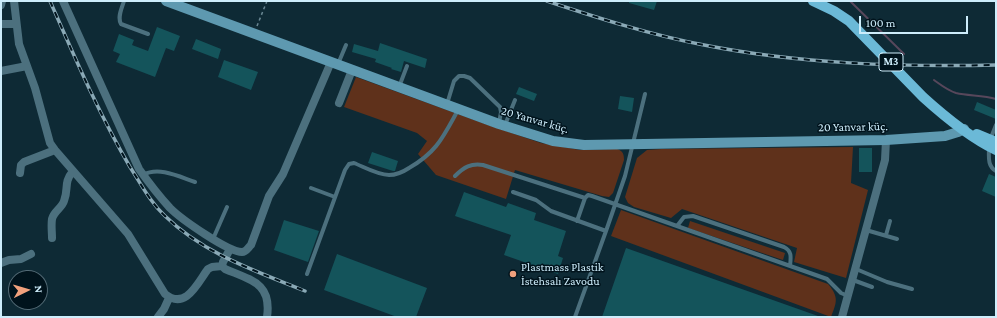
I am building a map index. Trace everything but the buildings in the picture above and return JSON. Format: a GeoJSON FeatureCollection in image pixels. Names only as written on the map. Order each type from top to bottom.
{"type":"FeatureCollection","features":[{"type":"Feature","properties":{"kind":"main road","name":"M3"},"geometry":{"type":"LineString","coordinates":[[814,1],[834,11],[849,22],[923,97],[947,118],[964,129],[993,144]]}},
{"type":"Feature","properties":{"kind":"street"},"geometry":{"type":"LineString","coordinates":[[1,5],[2,1]]}},
{"type":"Feature","properties":{"kind":"street"},"geometry":{"type":"LineString","coordinates":[[14,1],[19,44],[38,98],[50,143],[73,172],[119,222],[165,294],[170,298],[183,298],[189,295],[208,269],[222,266],[225,269],[256,282],[261,286],[267,296],[267,317]]}},
{"type":"Feature","properties":{"kind":"street"},"geometry":{"type":"LineString","coordinates":[[62,1],[143,175],[154,190],[172,209],[191,224],[230,249],[243,252],[251,245],[270,196],[283,174],[335,63]]}},
{"type":"Feature","properties":{"kind":"street","name":"20 Yanvar küç."},"geometry":{"type":"LineString","coordinates":[[166,1],[458,109],[553,141],[570,144],[886,140],[945,136],[964,129]]}},
{"type":"Feature","properties":{"kind":"street"},"geometry":{"type":"LineString","coordinates":[[1,24],[16,24]]}},
{"type":"Feature","properties":{"kind":"street"},"geometry":{"type":"LineString","coordinates":[[1,71],[27,66]]}},
{"type":"Feature","properties":{"kind":"street"},"geometry":{"type":"LineString","coordinates":[[339,103],[352,70]]}},
{"type":"Feature","properties":{"kind":"street"},"geometry":{"type":"LineString","coordinates":[[842,317],[885,160],[886,140]]}},
{"type":"Feature","properties":{"kind":"street"},"geometry":{"type":"LineString","coordinates":[[20,173],[21,165],[24,162],[55,150]]}},
{"type":"Feature","properties":{"kind":"street"},"geometry":{"type":"LineString","coordinates":[[52,238],[52,220],[54,214],[65,200],[68,178],[73,172]]}},
{"type":"Feature","properties":{"kind":"street"},"geometry":{"type":"LineString","coordinates":[[222,266],[230,249]]}},
{"type":"Feature","properties":{"kind":"street"},"geometry":{"type":"LineString","coordinates":[[1,263],[21,259],[31,254]]}},
{"type":"Feature","properties":{"kind":"street"},"geometry":{"type":"LineString","coordinates":[[158,317],[170,298]]}},
{"type":"Feature","properties":{"kind":"lane"},"geometry":{"type":"LineString","coordinates":[[124,1],[119,17],[122,24],[148,34]]}},
{"type":"Feature","properties":{"kind":"lane"},"geometry":{"type":"LineString","coordinates":[[335,63],[346,45]]}},
{"type":"Feature","properties":{"kind":"lane"},"geometry":{"type":"LineString","coordinates":[[399,88],[407,66]]}},
{"type":"Feature","properties":{"kind":"lane"},"geometry":{"type":"LineString","coordinates":[[447,105],[454,81],[459,76],[470,78],[500,107],[502,124]]}},
{"type":"Feature","properties":{"kind":"lane"},"geometry":{"type":"LineString","coordinates":[[575,317],[616,204],[645,94]]}},
{"type":"Feature","properties":{"kind":"lane"},"geometry":{"type":"LineString","coordinates":[[502,124],[515,100]]}},
{"type":"Feature","properties":{"kind":"lane"},"geometry":{"type":"LineString","coordinates":[[307,274],[345,170],[349,164],[354,163],[383,174],[396,175],[404,172],[428,156],[436,147],[458,109]]}},
{"type":"Feature","properties":{"kind":"lane"},"geometry":{"type":"LineString","coordinates":[[996,125],[990,165],[992,169],[996,171]]}},
{"type":"Feature","properties":{"kind":"lane"},"geometry":{"type":"LineString","coordinates":[[455,176],[467,166],[475,164],[483,165],[585,198]]}},
{"type":"Feature","properties":{"kind":"lane"},"geometry":{"type":"LineString","coordinates":[[143,175],[148,172],[164,172],[195,182]]}},
{"type":"Feature","properties":{"kind":"lane"},"geometry":{"type":"LineString","coordinates":[[311,188],[335,197]]}},
{"type":"Feature","properties":{"kind":"lane"},"geometry":{"type":"LineString","coordinates":[[513,192],[530,197],[551,211],[606,231]]}},
{"type":"Feature","properties":{"kind":"lane"},"geometry":{"type":"LineString","coordinates":[[577,221],[585,198],[588,195],[592,196],[827,279],[841,293],[848,296]]}},
{"type":"Feature","properties":{"kind":"lane"},"geometry":{"type":"LineString","coordinates":[[213,239],[227,207]]}},
{"type":"Feature","properties":{"kind":"lane"},"geometry":{"type":"LineString","coordinates":[[677,226],[684,217],[693,216],[784,247],[789,250],[791,255],[790,266]]}},
{"type":"Feature","properties":{"kind":"lane"},"geometry":{"type":"LineString","coordinates":[[886,235],[890,221]]}},
{"type":"Feature","properties":{"kind":"lane"},"geometry":{"type":"LineString","coordinates":[[866,229],[898,239]]}},
{"type":"Feature","properties":{"kind":"lane"},"geometry":{"type":"LineString","coordinates":[[856,269],[887,282],[912,289]]}},
{"type":"Feature","properties":{"kind":"lane"},"geometry":{"type":"LineString","coordinates":[[853,280],[872,287]]}},
{"type":"Feature","properties":{"kind":"path"},"geometry":{"type":"LineString","coordinates":[[254,33],[267,1]]}},
{"type":"Feature","properties":{"kind":"shaded area"},"geometry":{"type":"Polygon","coordinates":[[[356,77],[541,143],[580,150],[617,149],[623,153],[624,160],[613,193],[609,197],[602,196],[515,170],[506,199],[436,175],[418,154],[427,141],[417,133],[344,107],[356,77]]]}},
{"type":"Feature","properties":{"kind":"shaded area"},"geometry":{"type":"Polygon","coordinates":[[[853,147],[851,183],[868,190],[846,278],[794,262],[797,248],[682,209],[671,218],[634,207],[628,203],[625,197],[637,158],[647,150],[853,147]]]}},
{"type":"Feature","properties":{"kind":"shaded area"},"geometry":{"type":"Polygon","coordinates":[[[621,210],[828,284],[834,293],[836,300],[831,317],[611,236],[621,210]]]}},
{"type":"Feature","properties":{"kind":"shaded area"},"geometry":{"type":"Polygon","coordinates":[[[690,221],[785,253],[783,260],[688,228],[690,221]]]}},
{"type":"Feature","properties":{"kind":"waterway"},"geometry":{"type":"LineString","coordinates":[[850,1],[904,54]]}},
{"type":"Feature","properties":{"kind":"waterway"},"geometry":{"type":"LineString","coordinates":[[934,80],[956,93],[996,99]]}},
{"type":"Feature","properties":{"kind":"railway"},"geometry":{"type":"LineString","coordinates":[[50,1],[108,127],[146,193],[160,211],[196,241],[214,251],[249,268],[305,291]]}},
{"type":"Feature","properties":{"kind":"railway"},"geometry":{"type":"LineString","coordinates":[[547,1],[644,31],[684,41],[740,51],[813,60],[886,65],[996,65]]}},
{"type":"Feature","properties":{"kind":"place","name":"Plastmass Plastik İstehsalı Zavodu"},"geometry":{"type":"Point","coordinates":[513,274]}}]}
